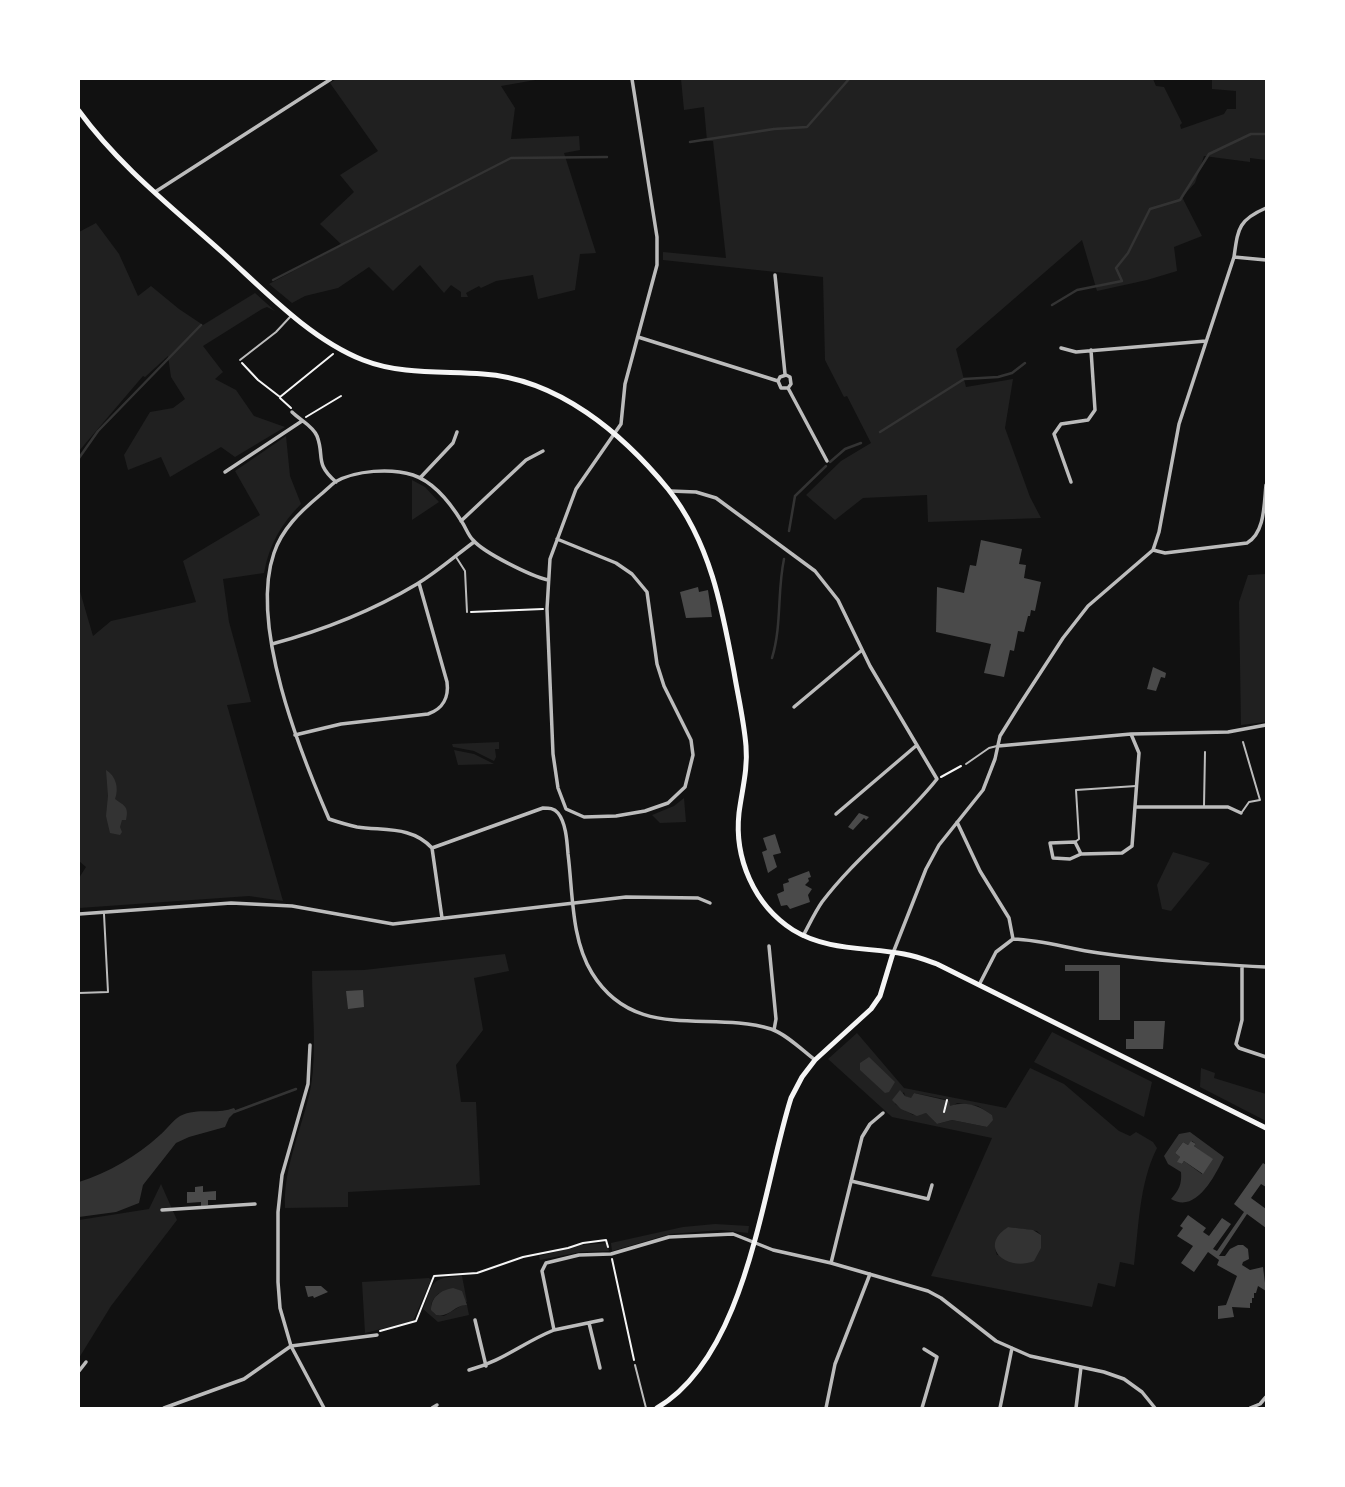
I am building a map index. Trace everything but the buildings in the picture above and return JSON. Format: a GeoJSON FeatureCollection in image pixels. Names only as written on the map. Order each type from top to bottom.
{"type":"FeatureCollection","features":[{"type":"Feature","properties":{"kind":"main road"},"geometry":{"type":"LineString","coordinates":[[79,111],[119,161],[293,314],[338,349],[365,361],[391,368],[430,373],[487,374],[516,379],[559,395],[615,434],[670,491],[701,544],[720,599],[746,750],[738,828],[740,846],[752,887],[779,920],[803,936],[831,946],[915,956],[937,964],[1266,1128]]}},
{"type":"Feature","properties":{"kind":"main road"},"geometry":{"type":"LineString","coordinates":[[660,1407],[692,1377],[718,1337],[740,1289],[791,1098],[815,1060],[871,1009],[880,996],[893,953]]}},
{"type":"Feature","properties":{"kind":"street"},"geometry":{"type":"LineString","coordinates":[[155,192],[331,79]]}},
{"type":"Feature","properties":{"kind":"street"},"geometry":{"type":"LineString","coordinates":[[557,538],[616,563],[632,574],[647,592],[657,664],[665,692],[691,740],[694,755],[685,787],[668,803],[645,811],[616,816],[584,817],[566,809],[558,788],[553,754],[548,609],[550,559],[557,538],[576,489],[615,434],[623,416],[625,384],[657,265],[657,237],[632,79]]}},
{"type":"Feature","properties":{"kind":"street"},"geometry":{"type":"LineString","coordinates":[[893,953],[926,869],[939,845],[983,790],[1000,736],[1076,620],[1095,598],[1153,550],[1180,424],[1234,257],[1240,226],[1246,219],[1266,208]]}},
{"type":"Feature","properties":{"kind":"street"},"geometry":{"type":"LineString","coordinates":[[1234,257],[1266,260]]}},
{"type":"Feature","properties":{"kind":"street"},"geometry":{"type":"LineString","coordinates":[[775,275],[785,375],[791,380],[788,388],[827,461]]}},
{"type":"Feature","properties":{"kind":"street"},"geometry":{"type":"LineString","coordinates":[[638,337],[778,381],[781,388],[788,388]]}},
{"type":"Feature","properties":{"kind":"street"},"geometry":{"type":"LineString","coordinates":[[1060,348],[1066,351],[1090,350],[1206,341]]}},
{"type":"Feature","properties":{"kind":"street"},"geometry":{"type":"LineString","coordinates":[[1071,482],[1054,434],[1061,424],[1088,419],[1095,410],[1090,350]]}},
{"type":"Feature","properties":{"kind":"street"},"geometry":{"type":"LineString","coordinates":[[778,381],[785,375]]}},
{"type":"Feature","properties":{"kind":"street"},"geometry":{"type":"LineString","coordinates":[[292,412],[317,435],[322,466],[335,482]]}},
{"type":"Feature","properties":{"kind":"street"},"geometry":{"type":"LineString","coordinates":[[225,472],[302,421]]}},
{"type":"Feature","properties":{"kind":"street"},"geometry":{"type":"LineString","coordinates":[[420,478],[453,443],[457,432]]}},
{"type":"Feature","properties":{"kind":"street"},"geometry":{"type":"LineString","coordinates":[[461,521],[526,460],[543,451]]}},
{"type":"Feature","properties":{"kind":"street"},"geometry":{"type":"LineString","coordinates":[[442,918],[432,848],[410,832],[355,826],[329,819],[295,735],[272,644],[268,601],[273,555],[293,520],[335,482],[368,472],[384,471],[420,478],[442,495],[474,542],[527,573],[548,580]]}},
{"type":"Feature","properties":{"kind":"street"},"geometry":{"type":"LineString","coordinates":[[1153,550],[1166,553],[1247,543],[1255,539],[1265,507],[1266,485]]}},
{"type":"Feature","properties":{"kind":"street"},"geometry":{"type":"LineString","coordinates":[[670,491],[696,492],[716,498],[815,571],[838,600],[862,650],[937,779],[841,880],[818,908],[803,936]]}},
{"type":"Feature","properties":{"kind":"street"},"geometry":{"type":"LineString","coordinates":[[272,644],[348,620],[419,583],[474,542]]}},
{"type":"Feature","properties":{"kind":"street"},"geometry":{"type":"LineString","coordinates":[[295,735],[341,724],[428,714],[439,709],[447,696],[447,682],[419,583]]}},
{"type":"Feature","properties":{"kind":"street"},"geometry":{"type":"LineString","coordinates":[[794,707],[862,650]]}},
{"type":"Feature","properties":{"kind":"street"},"geometry":{"type":"LineString","coordinates":[[998,746],[1131,734],[1228,732],[1266,725]]}},
{"type":"Feature","properties":{"kind":"street"},"geometry":{"type":"LineString","coordinates":[[1081,854],[1075,842],[1051,843],[1051,853],[1054,858],[1060,859],[1070,859],[1081,854],[1126,852],[1132,846],[1139,752],[1131,734]]}},
{"type":"Feature","properties":{"kind":"street"},"geometry":{"type":"LineString","coordinates":[[836,814],[917,744]]}},
{"type":"Feature","properties":{"kind":"street"},"geometry":{"type":"LineString","coordinates":[[1135,807],[1228,807],[1241,813]]}},
{"type":"Feature","properties":{"kind":"street"},"geometry":{"type":"LineString","coordinates":[[432,848],[543,808],[550,808],[559,814],[566,834],[582,954],[593,975],[621,1002],[649,1017],[674,1022],[747,1024],[774,1030],[815,1060]]}},
{"type":"Feature","properties":{"kind":"street"},"geometry":{"type":"LineString","coordinates":[[957,822],[980,871],[1009,918],[1013,939]]}},
{"type":"Feature","properties":{"kind":"street"},"geometry":{"type":"LineString","coordinates":[[79,914],[231,903],[292,906],[393,924],[626,897],[698,898],[710,903]]}},
{"type":"Feature","properties":{"kind":"street"},"geometry":{"type":"LineString","coordinates":[[979,985],[996,952],[1013,939],[1038,940],[1119,956],[1266,967]]}},
{"type":"Feature","properties":{"kind":"street"},"geometry":{"type":"LineString","coordinates":[[769,946],[776,1019],[774,1030]]}},
{"type":"Feature","properties":{"kind":"street"},"geometry":{"type":"LineString","coordinates":[[1242,966],[1241,1020],[1236,1044],[1239,1048],[1266,1057]]}},
{"type":"Feature","properties":{"kind":"street"},"geometry":{"type":"LineString","coordinates":[[310,1045],[308,1084],[282,1175],[279,1204],[280,1308],[291,1346],[324,1408]]}},
{"type":"Feature","properties":{"kind":"street"},"geometry":{"type":"LineString","coordinates":[[831,1263],[862,1137],[870,1124],[883,1113]]}},
{"type":"Feature","properties":{"kind":"street"},"geometry":{"type":"LineString","coordinates":[[851,1181],[928,1199],[932,1185]]}},
{"type":"Feature","properties":{"kind":"street"},"geometry":{"type":"LineString","coordinates":[[162,1210],[255,1205]]}},
{"type":"Feature","properties":{"kind":"street"},"geometry":{"type":"LineString","coordinates":[[554,1330],[542,1271],[551,1260],[579,1255],[611,1254],[669,1237],[723,1234],[928,1291],[941,1298],[990,1337],[1030,1356],[1124,1379],[1142,1392],[1155,1408]]}},
{"type":"Feature","properties":{"kind":"street"},"geometry":{"type":"LineString","coordinates":[[826,1408],[835,1364],[870,1274]]}},
{"type":"Feature","properties":{"kind":"street"},"geometry":{"type":"LineString","coordinates":[[475,1320],[485,1366]]}},
{"type":"Feature","properties":{"kind":"street"},"geometry":{"type":"LineString","coordinates":[[469,1370],[499,1361],[537,1337],[554,1330],[602,1320]]}},
{"type":"Feature","properties":{"kind":"street"},"geometry":{"type":"LineString","coordinates":[[589,1323],[600,1367]]}},
{"type":"Feature","properties":{"kind":"street"},"geometry":{"type":"LineString","coordinates":[[164,1408],[244,1379],[291,1346],[377,1335]]}},
{"type":"Feature","properties":{"kind":"street"},"geometry":{"type":"LineString","coordinates":[[1000,1408],[1012,1348]]}},
{"type":"Feature","properties":{"kind":"street"},"geometry":{"type":"LineString","coordinates":[[922,1408],[937,1357],[924,1349]]}},
{"type":"Feature","properties":{"kind":"street"},"geometry":{"type":"LineString","coordinates":[[79,1371],[86,1362]]}},
{"type":"Feature","properties":{"kind":"street"},"geometry":{"type":"LineString","coordinates":[[1076,1408],[1081,1367]]}},
{"type":"Feature","properties":{"kind":"street"},"geometry":{"type":"LineString","coordinates":[[1250,1408],[1260,1404],[1266,1397]]}},
{"type":"Feature","properties":{"kind":"street"},"geometry":{"type":"LineString","coordinates":[[1260,1404],[1264,1408]]}},
{"type":"Feature","properties":{"kind":"street"},"geometry":{"type":"LineString","coordinates":[[432,1408],[437,1405]]}},
{"type":"Feature","properties":{"kind":"lane"},"geometry":{"type":"LineString","coordinates":[[241,362],[293,314]]}},
{"type":"Feature","properties":{"kind":"lane"},"geometry":{"type":"LineString","coordinates":[[456,556],[465,571],[467,612]]}},
{"type":"Feature","properties":{"kind":"lane"},"geometry":{"type":"LineString","coordinates":[[1241,813],[1249,802],[1260,800],[1242,742]]}},
{"type":"Feature","properties":{"kind":"lane"},"geometry":{"type":"LineString","coordinates":[[966,764],[989,748],[998,746]]}},
{"type":"Feature","properties":{"kind":"lane"},"geometry":{"type":"LineString","coordinates":[[1205,752],[1205,807]]}},
{"type":"Feature","properties":{"kind":"lane"},"geometry":{"type":"LineString","coordinates":[[1075,842],[1079,839],[1076,790],[1137,786]]}},
{"type":"Feature","properties":{"kind":"lane"},"geometry":{"type":"LineString","coordinates":[[79,993],[108,992],[104,913]]}},
{"type":"Feature","properties":{"kind":"lane"},"geometry":{"type":"LineString","coordinates":[[635,1365],[646,1408]]}},
{"type":"Feature","properties":{"kind":"path"},"geometry":{"type":"LineString","coordinates":[[280,397],[338,349]]}},
{"type":"Feature","properties":{"kind":"path"},"geometry":{"type":"LineString","coordinates":[[241,362],[291,407],[292,412]]}},
{"type":"Feature","properties":{"kind":"path"},"geometry":{"type":"LineString","coordinates":[[302,421],[341,396]]}},
{"type":"Feature","properties":{"kind":"path"},"geometry":{"type":"LineString","coordinates":[[467,612],[548,609]]}},
{"type":"Feature","properties":{"kind":"path"},"geometry":{"type":"LineString","coordinates":[[937,779],[966,764]]}},
{"type":"Feature","properties":{"kind":"path"},"geometry":{"type":"LineString","coordinates":[[944,1112],[947,1100]]}},
{"type":"Feature","properties":{"kind":"path"},"geometry":{"type":"LineString","coordinates":[[377,1335],[381,1331],[416,1321],[434,1276],[477,1273],[523,1257],[568,1248],[583,1242],[606,1240],[635,1365]]}},
{"type":"Feature","properties":{"kind":"shaded area"},"geometry":{"type":"Polygon","coordinates":[[[336,79],[541,79],[501,86],[515,108],[511,139],[579,136],[580,150],[564,153],[596,253],[580,254],[575,290],[538,299],[533,275],[496,281],[481,288],[479,286],[466,293],[468,297],[461,297],[461,292],[451,285],[444,293],[420,265],[393,291],[369,267],[338,288],[305,296],[292,303],[269,284],[342,245],[320,224],[354,192],[340,175],[378,151],[330,83],[336,79]]]}},
{"type":"Feature","properties":{"kind":"shaded area"},"geometry":{"type":"Polygon","coordinates":[[[681,79],[1153,79],[1156,86],[1164,87],[1182,123],[1181,129],[1224,114],[1227,109],[1236,109],[1236,91],[1212,89],[1212,79],[1266,79],[1266,160],[1250,158],[1250,162],[1204,156],[1195,183],[1182,197],[1202,236],[1174,247],[1177,271],[1097,291],[1082,240],[956,349],[966,387],[1013,379],[1005,428],[1030,497],[1041,518],[928,522],[927,495],[863,498],[835,520],[806,495],[841,461],[871,443],[825,360],[823,277],[663,260],[663,252],[726,258],[713,141],[707,141],[704,107],[684,110],[681,79]]]}},
{"type":"Feature","properties":{"kind":"shaded area"},"geometry":{"type":"Polygon","coordinates":[[[96,223],[119,254],[138,296],[151,286],[203,325],[255,293],[275,311],[267,307],[262,309],[203,346],[223,372],[215,379],[236,390],[254,416],[285,427],[235,457],[221,447],[170,477],[161,457],[128,470],[124,455],[150,412],[173,408],[185,399],[171,377],[168,356],[143,376],[79,451],[79,232],[96,223]]]}},
{"type":"Feature","properties":{"kind":"shaded area"},"geometry":{"type":"Polygon","coordinates":[[[286,436],[290,476],[301,504],[287,519],[277,536],[264,573],[223,579],[229,622],[251,702],[227,705],[283,901],[249,896],[79,908],[79,878],[86,867],[79,861],[79,588],[93,636],[111,621],[196,602],[183,561],[260,515],[235,471],[286,436]]]}},
{"type":"Feature","properties":{"kind":"shaded area"},"geometry":{"type":"Polygon","coordinates":[[[412,480],[425,487],[439,502],[412,520],[412,480]]]}},
{"type":"Feature","properties":{"kind":"shaded area"},"geometry":{"type":"Polygon","coordinates":[[[1266,574],[1266,722],[1241,725],[1239,602],[1248,575],[1266,574]]]}},
{"type":"Feature","properties":{"kind":"shaded area"},"geometry":{"type":"Polygon","coordinates":[[[499,742],[494,761],[474,751],[453,747],[452,744],[499,742]]]}},
{"type":"Feature","properties":{"kind":"shaded area"},"geometry":{"type":"Polygon","coordinates":[[[454,750],[474,754],[494,764],[458,765],[454,750]]]}},
{"type":"Feature","properties":{"kind":"shaded area"},"geometry":{"type":"Polygon","coordinates":[[[106,770],[116,783],[115,799],[126,809],[127,816],[126,820],[122,820],[120,835],[110,833],[106,816],[106,770]]]}},
{"type":"Feature","properties":{"kind":"shaded area"},"geometry":{"type":"Polygon","coordinates":[[[684,798],[686,822],[660,823],[652,815],[674,806],[684,798]]]}},
{"type":"Feature","properties":{"kind":"shaded area"},"geometry":{"type":"Polygon","coordinates":[[[1173,852],[1210,863],[1171,911],[1162,909],[1157,885],[1173,852]]]}},
{"type":"Feature","properties":{"kind":"shaded area"},"geometry":{"type":"Polygon","coordinates":[[[505,954],[509,971],[474,978],[483,1030],[456,1065],[461,1102],[476,1102],[480,1185],[348,1192],[348,1207],[285,1208],[287,1177],[308,1101],[313,1072],[312,971],[364,970],[505,954]]]}},
{"type":"Feature","properties":{"kind":"shaded area"},"geometry":{"type":"Polygon","coordinates":[[[1052,1032],[1152,1082],[1144,1117],[1034,1062],[1052,1032]]]}},
{"type":"Feature","properties":{"kind":"shaded area"},"geometry":{"type":"Polygon","coordinates":[[[857,1033],[904,1088],[1006,1108],[1030,1068],[1064,1084],[1119,1131],[1130,1136],[1136,1132],[1153,1142],[1157,1148],[1143,1191],[1134,1265],[1120,1262],[1115,1287],[1098,1283],[1092,1307],[931,1276],[992,1138],[892,1117],[828,1059],[857,1033]],[[904,1092],[895,1104],[913,1115],[926,1113],[937,1124],[952,1120],[987,1127],[992,1115],[978,1106],[957,1103],[949,1106],[949,1101],[944,1099],[914,1093],[911,1099],[905,1096],[904,1092]],[[1008,1227],[996,1243],[997,1255],[1041,1248],[1041,1235],[1037,1231],[1008,1227]]]}},
{"type":"Feature","properties":{"kind":"shaded area"},"geometry":{"type":"Polygon","coordinates":[[[869,1057],[895,1082],[889,1092],[885,1093],[860,1070],[860,1063],[869,1057]]]}},
{"type":"Feature","properties":{"kind":"shaded area"},"geometry":{"type":"Polygon","coordinates":[[[1201,1068],[1215,1073],[1214,1078],[1266,1094],[1266,1121],[1200,1087],[1201,1068]]]}},
{"type":"Feature","properties":{"kind":"shaded area"},"geometry":{"type":"Polygon","coordinates":[[[900,1090],[911,1098],[914,1093],[949,1101],[950,1106],[977,1106],[992,1115],[993,1120],[987,1127],[952,1120],[937,1124],[926,1113],[917,1116],[901,1109],[892,1100],[900,1090]]]}},
{"type":"Feature","properties":{"kind":"shaded area"},"geometry":{"type":"Polygon","coordinates":[[[234,1108],[236,1111],[225,1127],[176,1143],[143,1185],[139,1203],[116,1212],[79,1217],[79,1182],[101,1174],[132,1157],[180,1116],[234,1108]]]}},
{"type":"Feature","properties":{"kind":"shaded area"},"geometry":{"type":"Polygon","coordinates":[[[1190,1132],[1224,1157],[1204,1191],[1189,1201],[1180,1202],[1171,1199],[1179,1187],[1181,1172],[1168,1164],[1164,1156],[1179,1134],[1190,1132]],[[1192,1141],[1188,1145],[1183,1142],[1175,1153],[1180,1157],[1178,1162],[1182,1164],[1184,1161],[1202,1174],[1212,1159],[1194,1146],[1196,1144],[1192,1141]]]}},
{"type":"Feature","properties":{"kind":"shaded area"},"geometry":{"type":"Polygon","coordinates":[[[161,1184],[177,1220],[111,1306],[79,1358],[79,1220],[149,1209],[161,1184]]]}},
{"type":"Feature","properties":{"kind":"shaded area"},"geometry":{"type":"Polygon","coordinates":[[[715,1224],[749,1226],[748,1233],[721,1230],[670,1234],[612,1251],[611,1243],[683,1227],[715,1224]]]}},
{"type":"Feature","properties":{"kind":"shaded area"},"geometry":{"type":"Polygon","coordinates":[[[1008,1227],[1033,1230],[1041,1235],[1041,1248],[1034,1261],[1014,1263],[999,1256],[995,1242],[1008,1227]]]}},
{"type":"Feature","properties":{"kind":"shaded area"},"geometry":{"type":"Polygon","coordinates":[[[607,1243],[609,1251],[580,1252],[540,1260],[539,1256],[581,1245],[607,1243]]]}},
{"type":"Feature","properties":{"kind":"shaded area"},"geometry":{"type":"Polygon","coordinates":[[[462,1276],[467,1302],[439,1293],[431,1306],[436,1315],[444,1316],[464,1304],[467,1305],[469,1315],[438,1322],[423,1309],[432,1287],[438,1280],[462,1276]]]}},
{"type":"Feature","properties":{"kind":"shaded area"},"geometry":{"type":"Polygon","coordinates":[[[431,1280],[413,1321],[365,1333],[362,1282],[431,1280]]]}},
{"type":"Feature","properties":{"kind":"shaded area"},"geometry":{"type":"Polygon","coordinates":[[[453,1288],[462,1291],[467,1305],[445,1315],[436,1315],[431,1310],[435,1298],[444,1290],[453,1288]]]}},
{"type":"Feature","properties":{"kind":"waterway"},"geometry":{"type":"LineString","coordinates":[[690,142],[774,129],[807,127],[849,79]]}},
{"type":"Feature","properties":{"kind":"waterway"},"geometry":{"type":"LineString","coordinates":[[1052,305],[1077,290],[1122,281],[1116,268],[1128,253],[1150,209],[1180,200],[1209,154],[1251,134],[1266,134]]}},
{"type":"Feature","properties":{"kind":"waterway"},"geometry":{"type":"LineString","coordinates":[[273,280],[511,158],[607,157]]}},
{"type":"Feature","properties":{"kind":"waterway"},"geometry":{"type":"LineString","coordinates":[[79,458],[98,431],[201,325]]}},
{"type":"Feature","properties":{"kind":"waterway"},"geometry":{"type":"LineString","coordinates":[[880,432],[964,379],[998,377],[1012,373],[1025,363]]}},
{"type":"Feature","properties":{"kind":"waterway"},"geometry":{"type":"LineString","coordinates":[[830,462],[845,449],[861,443]]}},
{"type":"Feature","properties":{"kind":"waterway"},"geometry":{"type":"LineString","coordinates":[[789,531],[795,496],[826,466]]}},
{"type":"Feature","properties":{"kind":"waterway"},"geometry":{"type":"LineString","coordinates":[[772,658],[784,559]]}},
{"type":"Feature","properties":{"kind":"waterway"},"geometry":{"type":"LineString","coordinates":[[234,1112],[296,1089]]}}]}
